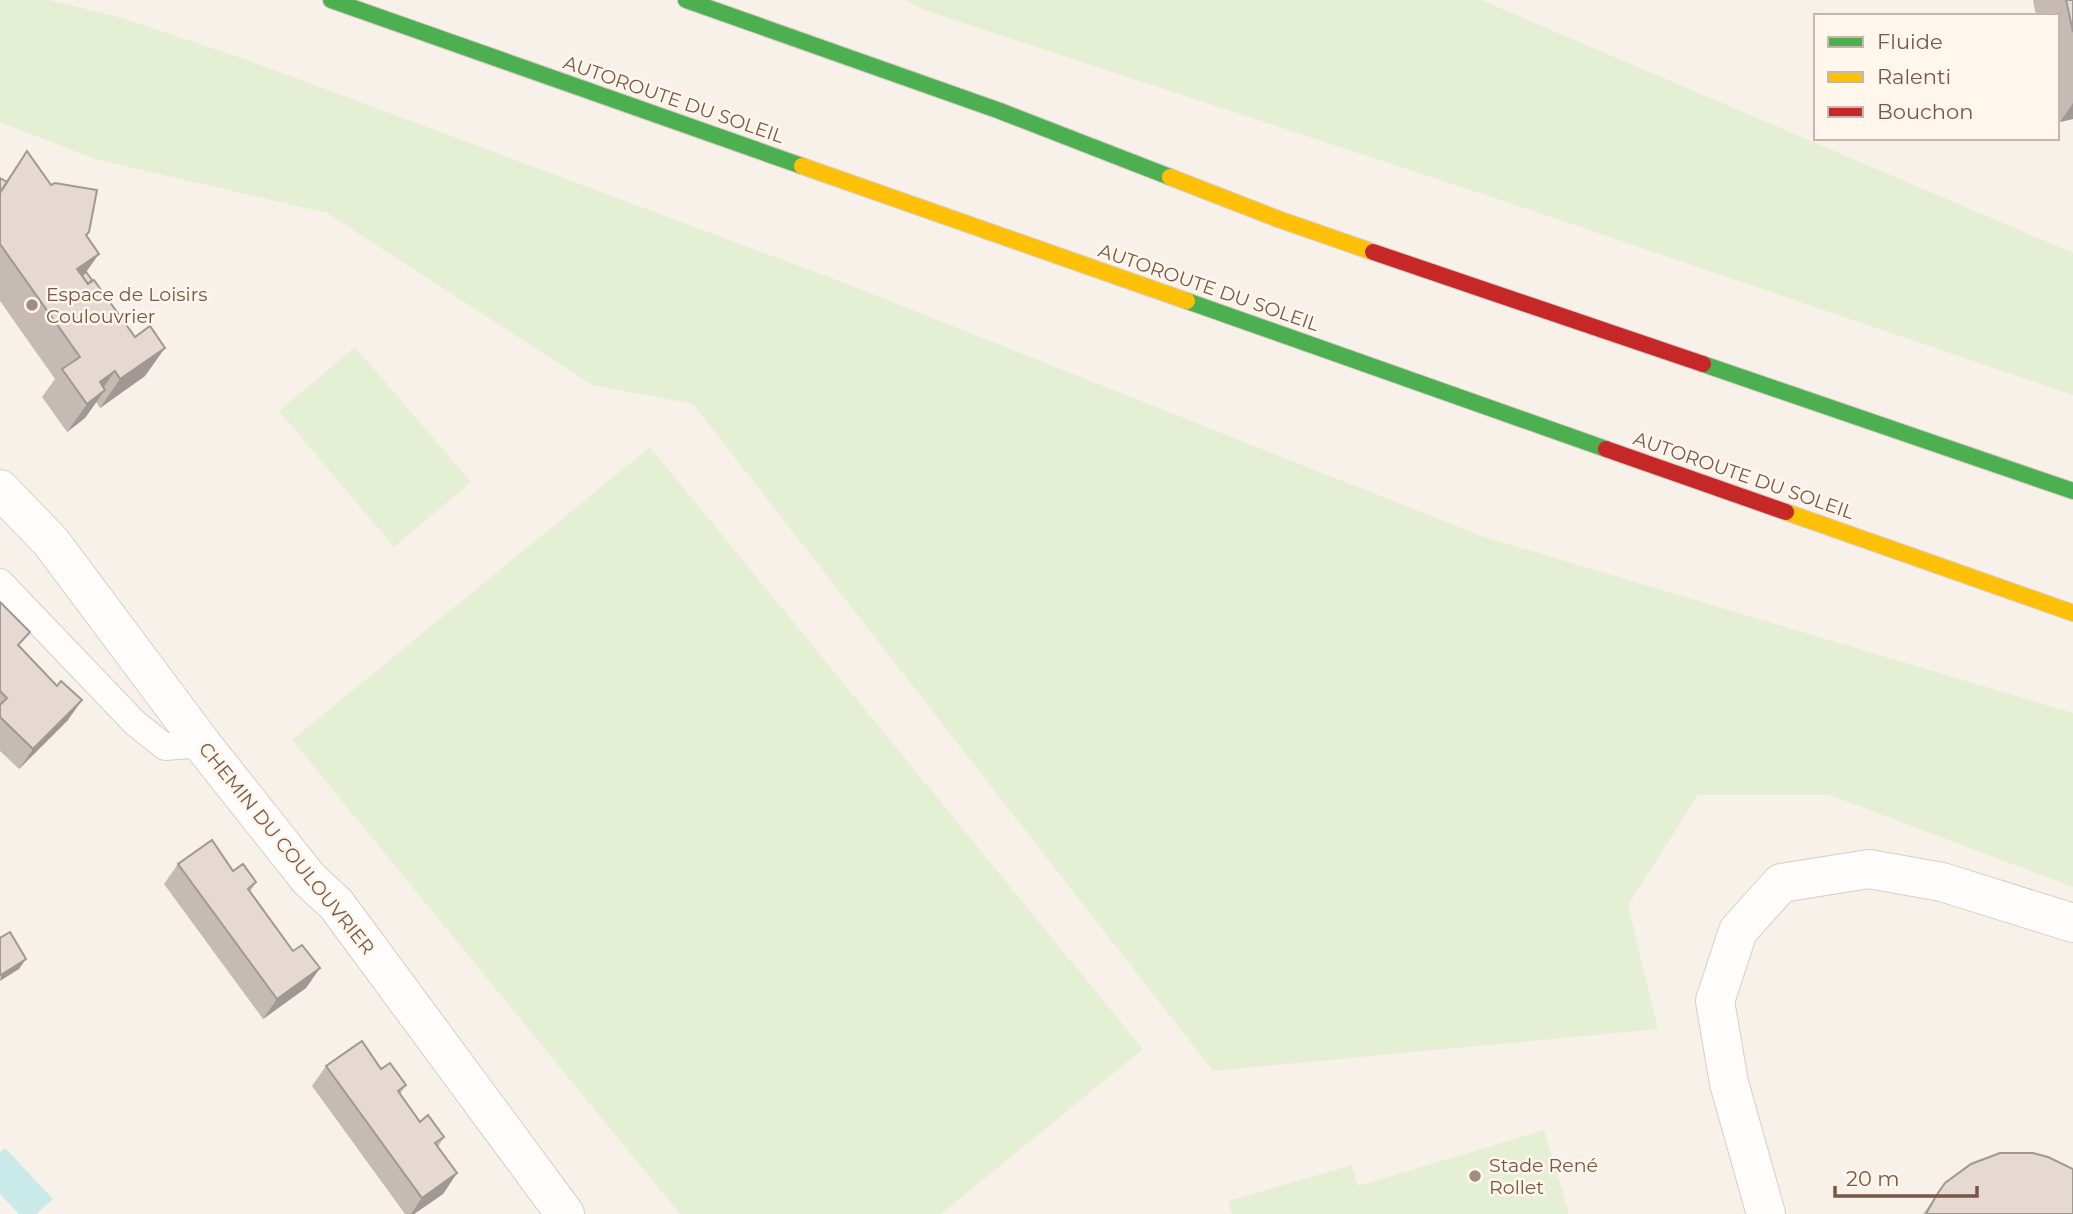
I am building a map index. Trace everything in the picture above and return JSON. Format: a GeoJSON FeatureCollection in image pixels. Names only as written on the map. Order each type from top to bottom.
{"type":"FeatureCollection","features":[{"type":"Feature","properties":{"kind":"highway","name":"AUTOROUTE DU SOLEIL"},"geometry":{"type":"LineString","coordinates":[[331,0],[2073,613]]}},
{"type":"Feature","properties":{"kind":"highway"},"geometry":{"type":"LineString","coordinates":[[686,0],[987,106],[1278,219],[2073,491]]}},
{"type":"Feature","properties":{"kind":"street","name":"CHEMIN DU COULOUVRIER"},"geometry":{"type":"LineString","coordinates":[[0,489],[51,542],[202,744],[309,879],[336,904],[565,1214]]}},
{"type":"Feature","properties":{"kind":"street"},"geometry":{"type":"LineString","coordinates":[[1766,1214],[1728,1083],[1715,1002],[1738,932],[1781,883],[1869,869],[1942,882],[2073,923]]}},
{"type":"Feature","properties":{"kind":"lane"},"geometry":{"type":"LineString","coordinates":[[0,582],[135,723],[165,747],[202,744]]}},
{"type":"Feature","properties":{"kind":"green space"},"geometry":{"type":"Polygon","coordinates":[[[0,0],[49,0],[122,18],[247,60],[834,279],[1481,536],[2073,713],[2073,887],[1830,795],[1698,795],[1628,905],[1658,1029],[1213,1071],[693,404],[592,385],[327,213],[95,159],[0,122],[0,0]]]}},
{"type":"Feature","properties":{"kind":"green space"},"geometry":{"type":"Polygon","coordinates":[[[906,0],[1481,0],[2073,253],[2073,395],[1507,202],[921,9],[906,0]]]}},
{"type":"Feature","properties":{"kind":"green space"},"geometry":{"type":"Polygon","coordinates":[[[355,347],[471,482],[394,547],[279,411],[355,347]]]}},
{"type":"Feature","properties":{"kind":"green space"},"geometry":{"type":"Polygon","coordinates":[[[650,447],[1143,1049],[941,1214],[680,1214],[292,740],[650,447]]]}},
{"type":"Feature","properties":{"kind":"green space","name":"Stade René Rollet"},"geometry":{"type":"Polygon","coordinates":[[[1544,1130],[1569,1214],[1232,1214],[1228,1201],[1352,1165],[1358,1186],[1544,1130]]]}},
{"type":"Feature","properties":{"kind":"water"},"geometry":{"type":"Polygon","coordinates":[[[5,1148],[53,1199],[36,1214],[19,1214],[0,1194],[0,1152],[5,1148]]]}},
{"type":"Feature","properties":{"kind":"building"},"geometry":{"type":"Polygon","coordinates":[[[2066,0],[2073,0],[2073,32],[2066,0]]]}},
{"type":"Feature","properties":{"kind":"building"},"geometry":{"type":"Polygon","coordinates":[[[27,151],[51,185],[55,183],[97,190],[89,232],[86,235],[99,254],[77,269],[88,284],[94,280],[135,337],[150,326],[165,348],[120,379],[115,371],[100,382],[105,390],[87,404],[62,369],[80,357],[0,244],[0,193],[27,151]]]}},
{"type":"Feature","properties":{"kind":"building"},"geometry":{"type":"Polygon","coordinates":[[[0,178],[7,182],[0,192],[0,178]]]}},
{"type":"Feature","properties":{"kind":"building"},"geometry":{"type":"Polygon","coordinates":[[[86,272],[92,280],[88,284],[82,275],[86,272]]]}},
{"type":"Feature","properties":{"kind":"building"},"geometry":{"type":"Polygon","coordinates":[[[0,602],[30,632],[18,645],[57,686],[61,681],[82,700],[33,749],[0,717],[0,705],[7,698],[0,691],[0,602]]]}},
{"type":"Feature","properties":{"kind":"building"},"geometry":{"type":"Polygon","coordinates":[[[212,840],[233,871],[243,864],[256,882],[248,889],[293,951],[302,945],[320,968],[277,999],[178,864],[212,840]]]}},
{"type":"Feature","properties":{"kind":"building"},"geometry":{"type":"Polygon","coordinates":[[[10,932],[26,959],[1,975],[0,938],[10,932]]]}},
{"type":"Feature","properties":{"kind":"building"},"geometry":{"type":"Polygon","coordinates":[[[362,1041],[381,1069],[390,1063],[406,1085],[398,1091],[420,1122],[428,1115],[444,1137],[435,1143],[457,1173],[422,1198],[326,1066],[362,1041]]]}},
{"type":"Feature","properties":{"kind":"building"},"geometry":{"type":"Polygon","coordinates":[[[2000,1153],[2033,1153],[2073,1169],[2073,1214],[1926,1214],[1945,1183],[1971,1164],[2000,1153]]]}},
{"type":"Feature","properties":{"kind":"traffic: fast"},"geometry":{"type":"LineString","coordinates":[[331,0],[802,166]]}},
{"type":"Feature","properties":{"kind":"traffic: fast"},"geometry":{"type":"LineString","coordinates":[[686,0],[1000,111],[1170,177]]}},
{"type":"Feature","properties":{"kind":"traffic: fast"},"geometry":{"type":"LineString","coordinates":[[1187,301],[1606,449]]}},
{"type":"Feature","properties":{"kind":"traffic: fast"},"geometry":{"type":"LineString","coordinates":[[1703,364],[2073,491]]}},
{"type":"Feature","properties":{"kind":"traffic: slow"},"geometry":{"type":"LineString","coordinates":[[802,166],[1187,301]]}},
{"type":"Feature","properties":{"kind":"traffic: slow"},"geometry":{"type":"LineString","coordinates":[[1170,177],[1373,252]]}},
{"type":"Feature","properties":{"kind":"traffic: slow"},"geometry":{"type":"LineString","coordinates":[[1786,512],[2073,613]]}},
{"type":"Feature","properties":{"kind":"traffic: jam"},"geometry":{"type":"LineString","coordinates":[[1373,252],[1703,364]]}},
{"type":"Feature","properties":{"kind":"traffic: jam"},"geometry":{"type":"LineString","coordinates":[[1606,449],[1786,512]]}},
{"type":"Feature","properties":{"kind":"place","name":"Espace de Loisirs Coulouvrier"},"geometry":{"type":"Point","coordinates":[32,305]}},
{"type":"Feature","properties":{"kind":"place","name":"Stade René Rollet"},"geometry":{"type":"Point","coordinates":[1475,1176]}}]}
